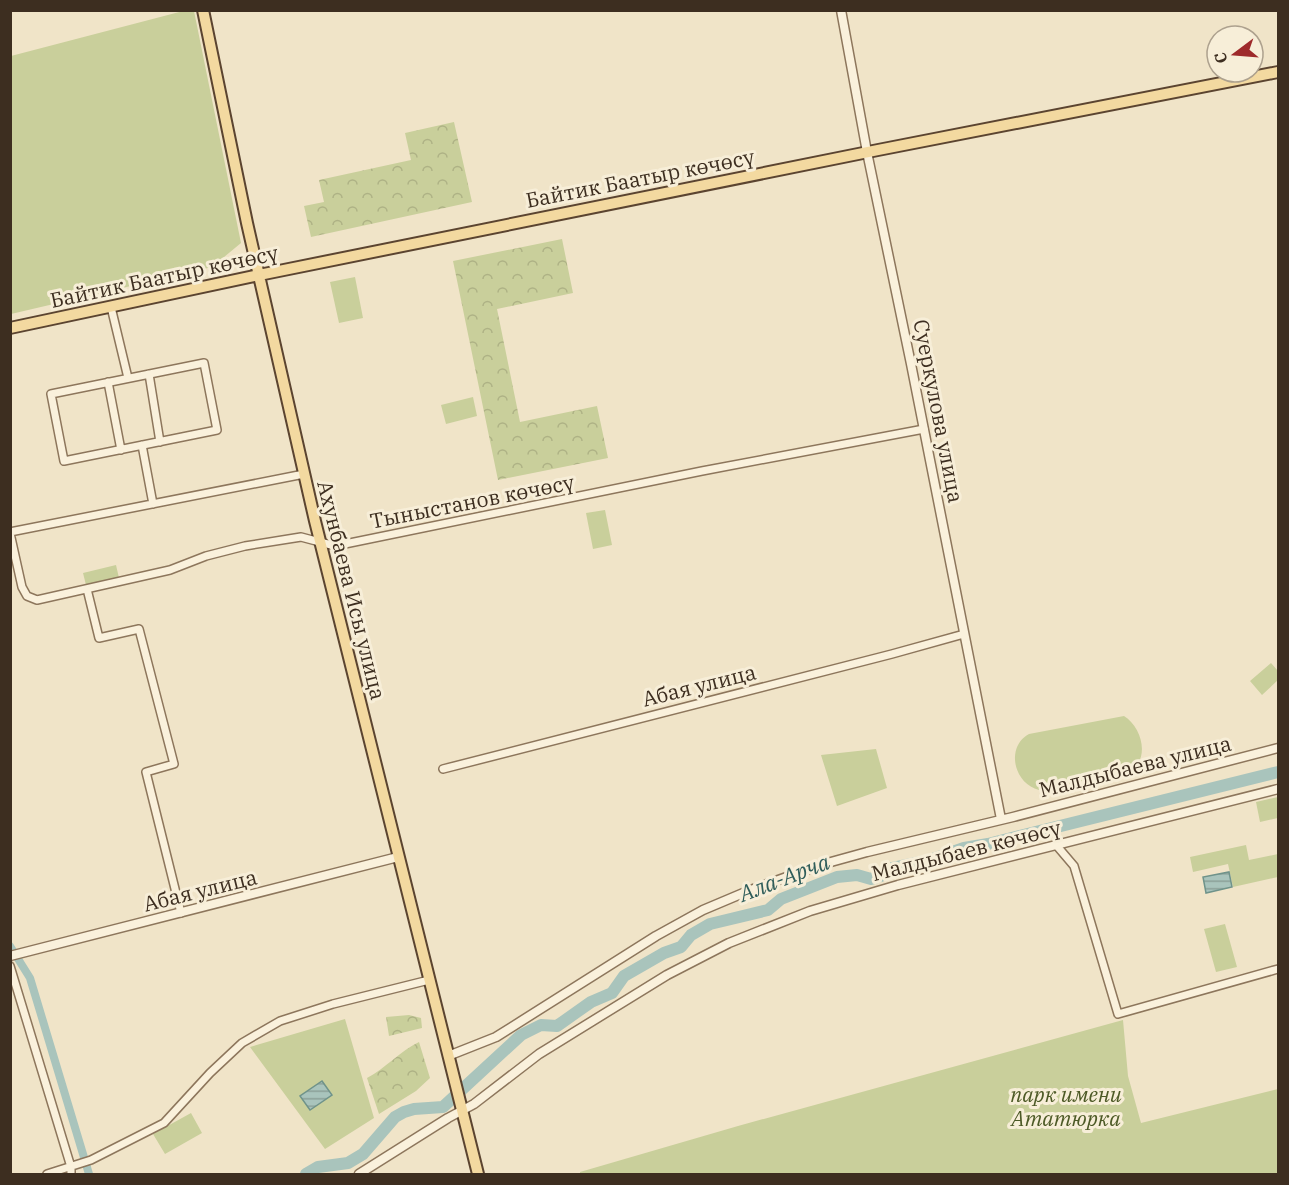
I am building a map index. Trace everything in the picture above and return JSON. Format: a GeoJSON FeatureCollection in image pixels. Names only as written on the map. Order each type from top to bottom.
{"type":"FeatureCollection","features":[{"type":"Feature","properties":{"kind":"main road","name":"Ахунбаева Исы улица"},"geometry":{"type":"LineString","coordinates":[[203,10],[247,224],[320,543],[478,1174]]}},
{"type":"Feature","properties":{"kind":"main road","name":"Байтик Баатыр көчөсү"},"geometry":{"type":"LineString","coordinates":[[10,328],[259,275],[867,152],[1278,72]]}},
{"type":"Feature","properties":{"kind":"street","name":"Суеркулова улица"},"geometry":{"type":"LineString","coordinates":[[841,10],[867,152],[1001,819]]}},
{"type":"Feature","properties":{"kind":"street"},"geometry":{"type":"LineString","coordinates":[[111,307],[128,378]]}},
{"type":"Feature","properties":{"kind":"street"},"geometry":{"type":"LineString","coordinates":[[204,363],[218,430],[64,461],[51,394],[149,374],[204,363]]}},
{"type":"Feature","properties":{"kind":"street"},"geometry":{"type":"LineString","coordinates":[[149,374],[160,442]]}},
{"type":"Feature","properties":{"kind":"street"},"geometry":{"type":"LineString","coordinates":[[108,382],[122,450]]}},
{"type":"Feature","properties":{"kind":"street","name":"Тыныстанов көчөсү"},"geometry":{"type":"LineString","coordinates":[[10,532],[22,587],[30,598],[37,600],[170,570],[206,556],[245,546],[301,537],[335,546],[702,471],[924,429]]}},
{"type":"Feature","properties":{"kind":"street"},"geometry":{"type":"LineString","coordinates":[[142,446],[153,504]]}},
{"type":"Feature","properties":{"kind":"street"},"geometry":{"type":"LineString","coordinates":[[10,532],[304,474]]}},
{"type":"Feature","properties":{"kind":"street"},"geometry":{"type":"LineString","coordinates":[[87,589],[99,638],[139,629],[174,764],[146,772],[181,913]]}},
{"type":"Feature","properties":{"kind":"street","name":"Абая улица"},"geometry":{"type":"LineString","coordinates":[[443,769],[964,634]]}},
{"type":"Feature","properties":{"kind":"street","name":"Малдыбаева улица"},"geometry":{"type":"LineString","coordinates":[[1001,819],[1278,748]]}},
{"type":"Feature","properties":{"kind":"street","name":"Малдыбаев көчөсү"},"geometry":{"type":"LineString","coordinates":[[461,1106],[474,1104],[539,1054],[667,975],[729,943],[810,910],[898,885],[1278,789]]}},
{"type":"Feature","properties":{"kind":"street","name":"Малдыбаев көчөсү"},"geometry":{"type":"LineString","coordinates":[[448,1056],[496,1037],[656,936],[720,902],[820,865],[1001,819]]}},
{"type":"Feature","properties":{"kind":"street"},"geometry":{"type":"LineString","coordinates":[[1057,846],[1074,866],[1118,1014],[1278,969]]}},
{"type":"Feature","properties":{"kind":"street","name":"Абая улица"},"geometry":{"type":"LineString","coordinates":[[15,955],[398,857]]}},
{"type":"Feature","properties":{"kind":"street"},"geometry":{"type":"LineString","coordinates":[[10,966],[71,1171]]}},
{"type":"Feature","properties":{"kind":"street"},"geometry":{"type":"LineString","coordinates":[[47,1174],[71,1171],[79,1164],[164,1124],[229,1054],[242,1043],[280,1021],[333,1004],[429,980]]}},
{"type":"Feature","properties":{"kind":"street"},"geometry":{"type":"LineString","coordinates":[[359,1174],[461,1106]]}},
{"type":"Feature","properties":{"kind":"green space"},"geometry":{"type":"Polygon","coordinates":[[[187,10],[194,11],[241,243],[212,267],[11,314],[11,56],[187,10]]]}},
{"type":"Feature","properties":{"kind":"green space"},"geometry":{"type":"Polygon","coordinates":[[[454,122],[472,202],[311,237],[304,206],[324,202],[319,180],[411,160],[405,133],[454,122]]]}},
{"type":"Feature","properties":{"kind":"green space"},"geometry":{"type":"Polygon","coordinates":[[[562,239],[573,293],[497,309],[520,422],[597,406],[608,458],[498,480],[453,261],[562,239]]]}},
{"type":"Feature","properties":{"kind":"green space"},"geometry":{"type":"Polygon","coordinates":[[[355,277],[363,318],[339,323],[330,282],[355,277]]]}},
{"type":"Feature","properties":{"kind":"green space"},"geometry":{"type":"Polygon","coordinates":[[[473,397],[477,416],[446,424],[441,405],[473,397]]]}},
{"type":"Feature","properties":{"kind":"green space"},"geometry":{"type":"Polygon","coordinates":[[[605,510],[612,545],[593,549],[586,513],[605,510]]]}},
{"type":"Feature","properties":{"kind":"green space"},"geometry":{"type":"Polygon","coordinates":[[[116,565],[119,578],[86,585],[83,573],[116,565]]]}},
{"type":"Feature","properties":{"kind":"green space"},"geometry":{"type":"Polygon","coordinates":[[[1271,663],[1278,671],[1278,680],[1262,695],[1250,681],[1271,663]]]}},
{"type":"Feature","properties":{"kind":"green space"},"geometry":{"type":"Polygon","coordinates":[[[1124,716],[1135,727],[1141,743],[1140,758],[1131,771],[1039,790],[1024,781],[1019,773],[1015,756],[1017,747],[1029,734],[1124,716]]]}},
{"type":"Feature","properties":{"kind":"green space"},"geometry":{"type":"Polygon","coordinates":[[[876,749],[887,788],[837,806],[821,755],[876,749]]]}},
{"type":"Feature","properties":{"kind":"green space"},"geometry":{"type":"Polygon","coordinates":[[[1278,797],[1278,818],[1260,822],[1256,802],[1278,797]]]}},
{"type":"Feature","properties":{"kind":"green space"},"geometry":{"type":"Polygon","coordinates":[[[1246,845],[1249,860],[1278,854],[1278,877],[1233,887],[1228,864],[1193,872],[1190,857],[1246,845]]]}},
{"type":"Feature","properties":{"kind":"green space"},"geometry":{"type":"Polygon","coordinates":[[[1225,924],[1237,967],[1216,972],[1204,929],[1225,924]]]}},
{"type":"Feature","properties":{"kind":"green space"},"geometry":{"type":"Polygon","coordinates":[[[409,1015],[421,1018],[422,1028],[389,1036],[386,1017],[409,1015]]]}},
{"type":"Feature","properties":{"kind":"green space"},"geometry":{"type":"Polygon","coordinates":[[[345,1019],[374,1118],[325,1149],[250,1047],[345,1019]]]}},
{"type":"Feature","properties":{"kind":"green space","name":"парк имени Ататюрка"},"geometry":{"type":"Polygon","coordinates":[[[1123,1020],[1128,1076],[1141,1123],[1278,1089],[1278,1174],[580,1174],[580,1172],[738,1126],[1123,1020]]]}},
{"type":"Feature","properties":{"kind":"green space"},"geometry":{"type":"Polygon","coordinates":[[[419,1042],[430,1078],[416,1091],[379,1114],[367,1078],[419,1042]]]}},
{"type":"Feature","properties":{"kind":"green space"},"geometry":{"type":"Polygon","coordinates":[[[191,1113],[202,1133],[165,1154],[153,1134],[191,1113]]]}},
{"type":"Feature","properties":{"kind":"water"},"geometry":{"type":"Polygon","coordinates":[[[1229,872],[1232,887],[1206,893],[1203,877],[1229,872]]]}},
{"type":"Feature","properties":{"kind":"water"},"geometry":{"type":"Polygon","coordinates":[[[322,1081],[332,1095],[310,1110],[300,1096],[322,1081]]]}},
{"type":"Feature","properties":{"kind":"waterway","name":"Ала-Арча"},"geometry":{"type":"LineString","coordinates":[[306,1174],[318,1167],[348,1163],[363,1154],[395,1117],[404,1112],[443,1107],[521,1035],[541,1025],[557,1026],[591,1002],[612,993],[624,976],[664,953],[681,947],[691,935],[710,924],[768,910],[781,899],[837,877],[857,875],[871,879],[881,876],[892,868],[933,859],[964,848],[1278,772]]}},
{"type":"Feature","properties":{"kind":"waterway"},"geometry":{"type":"LineString","coordinates":[[10,946],[30,978],[89,1174]]}}]}
